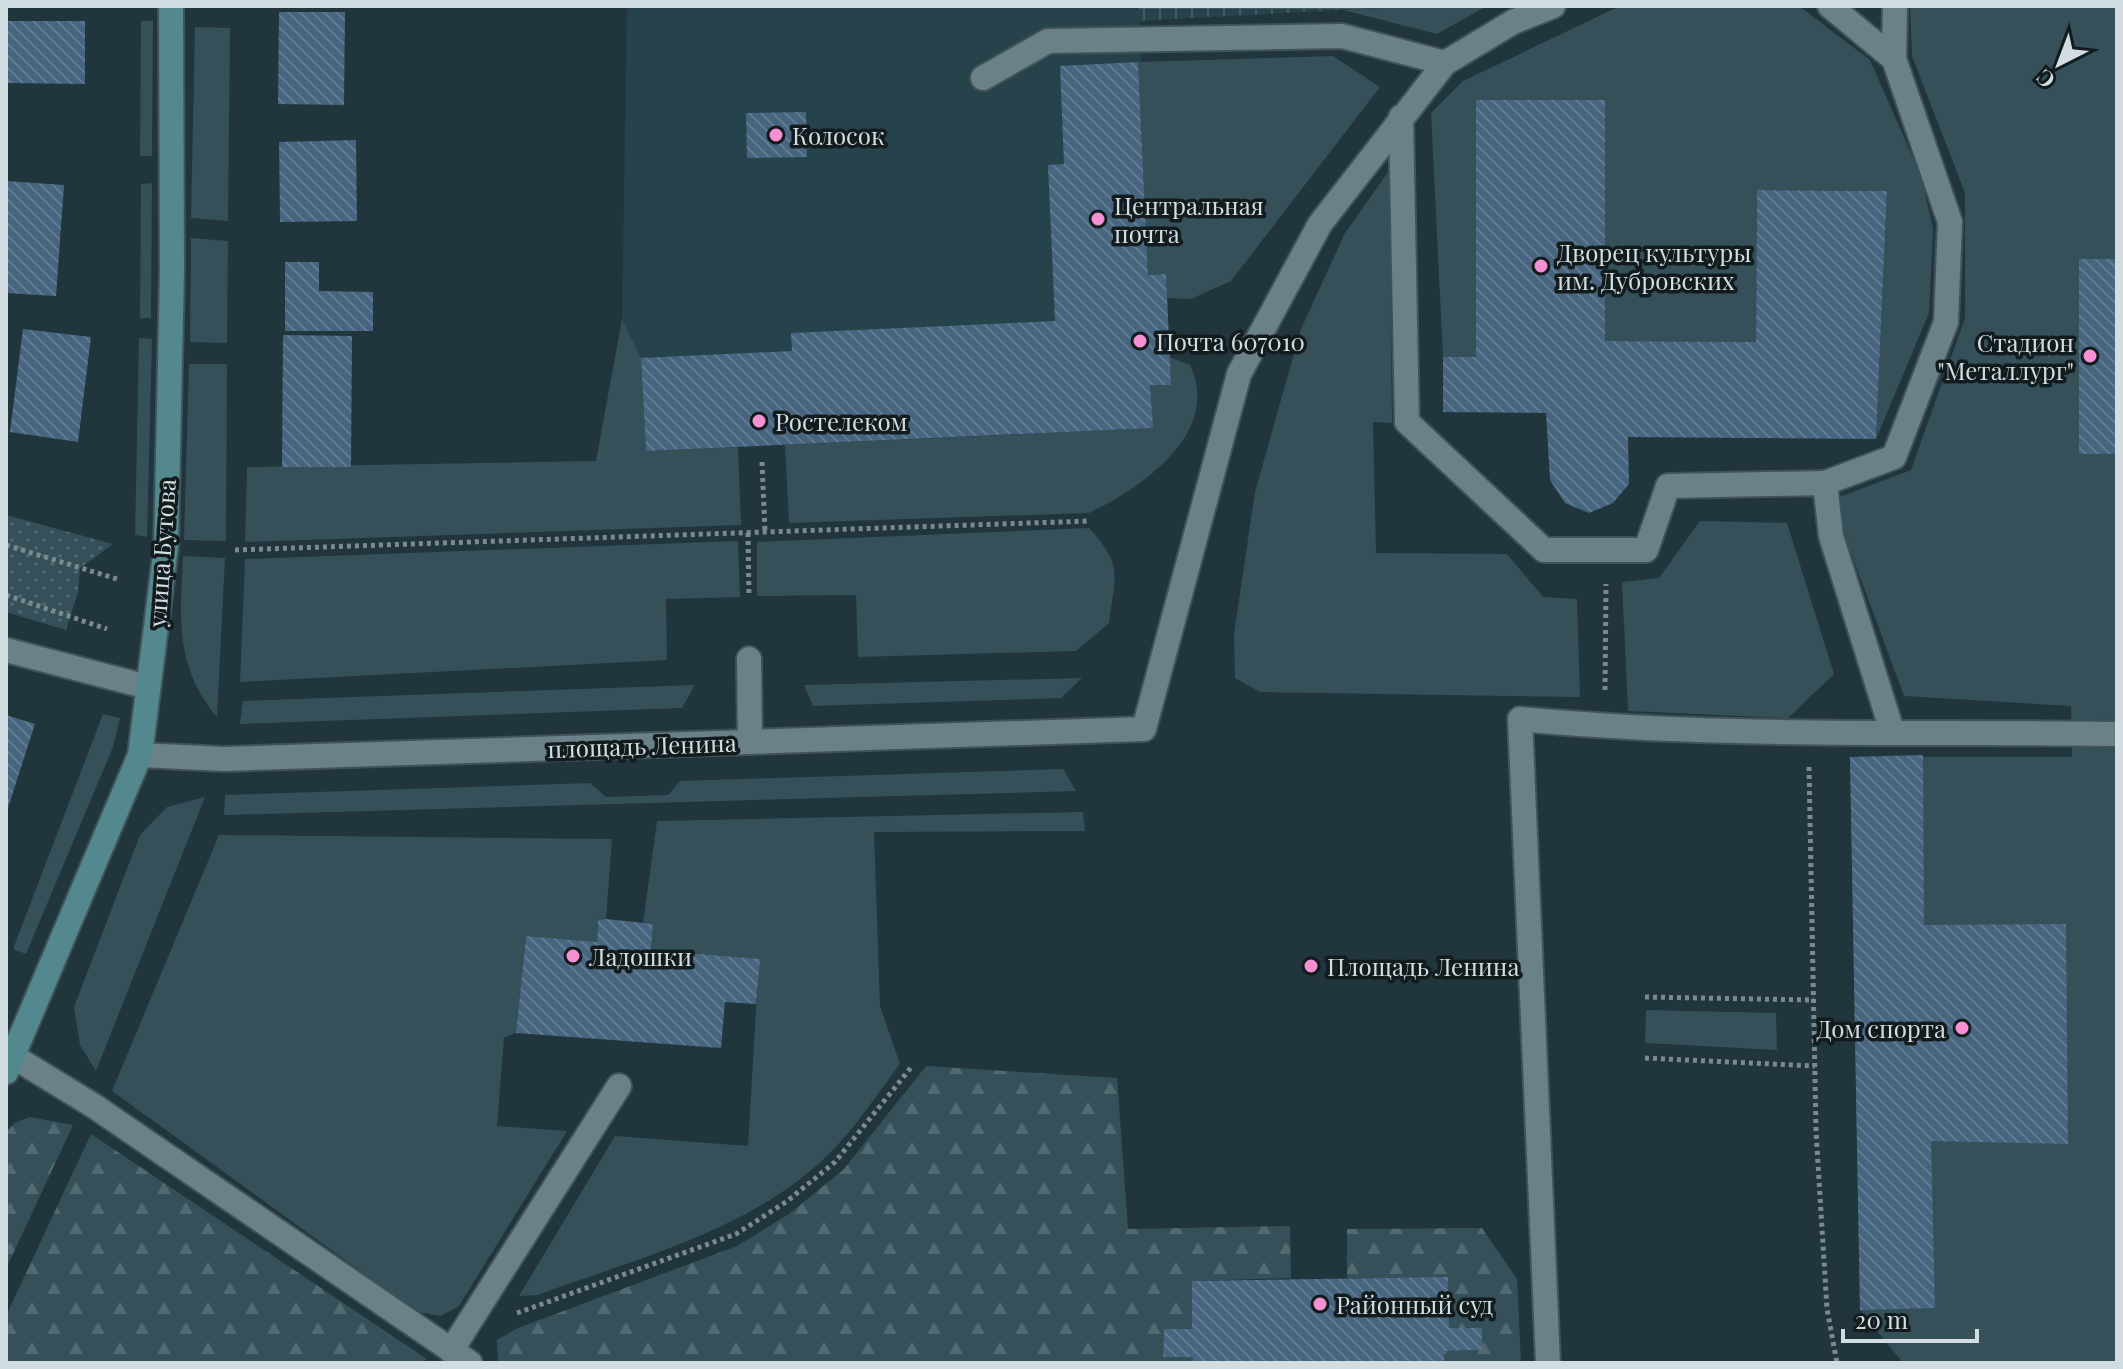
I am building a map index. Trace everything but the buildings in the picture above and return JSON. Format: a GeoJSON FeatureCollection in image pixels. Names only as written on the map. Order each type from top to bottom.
{"type":"FeatureCollection","features":[{"type":"Feature","properties":{"kind":"street","name":"улица Бутова"},"geometry":{"type":"LineString","coordinates":[[10,1065],[140,755],[166,547],[172,270],[171,6]]}},
{"type":"Feature","properties":{"kind":"street"},"geometry":{"type":"LineString","coordinates":[[1553,6],[1513,22],[1445,63],[1401,117],[1407,422],[1544,550],[1646,550],[1668,486],[1825,483],[1894,457],[1946,322],[1950,222],[1894,59],[1895,6]]}},
{"type":"Feature","properties":{"kind":"street"},"geometry":{"type":"LineString","coordinates":[[1830,6],[1894,59]]}},
{"type":"Feature","properties":{"kind":"street"},"geometry":{"type":"LineString","coordinates":[[983,78],[1048,41],[1342,36],[1445,63]]}},
{"type":"Feature","properties":{"kind":"street","name":"площадь Ленина"},"geometry":{"type":"LineString","coordinates":[[140,755],[224,759],[1144,729],[1239,374],[1320,224],[1401,117]]}},
{"type":"Feature","properties":{"kind":"street"},"geometry":{"type":"LineString","coordinates":[[1825,483],[1831,536],[1892,731]]}},
{"type":"Feature","properties":{"kind":"street"},"geometry":{"type":"LineString","coordinates":[[6,650],[148,687]]}},
{"type":"Feature","properties":{"kind":"street"},"geometry":{"type":"LineString","coordinates":[[749,659],[750,742]]}},
{"type":"Feature","properties":{"kind":"street"},"geometry":{"type":"LineString","coordinates":[[1548,1363],[1520,719],[1604,727],[1809,734],[1892,731],[2117,734]]}},
{"type":"Feature","properties":{"kind":"street"},"geometry":{"type":"LineString","coordinates":[[10,1065],[94,1106],[461,1357],[619,1086]]}},
{"type":"Feature","properties":{"kind":"path"},"geometry":{"type":"LineString","coordinates":[[762,462],[765,532]]}},
{"type":"Feature","properties":{"kind":"path"},"geometry":{"type":"LineString","coordinates":[[235,550],[1089,521]]}},
{"type":"Feature","properties":{"kind":"path"},"geometry":{"type":"LineString","coordinates":[[748,533],[749,597]]}},
{"type":"Feature","properties":{"kind":"path"},"geometry":{"type":"LineString","coordinates":[[6,545],[117,579]]}},
{"type":"Feature","properties":{"kind":"path"},"geometry":{"type":"LineString","coordinates":[[1604,727],[1606,550]]}},
{"type":"Feature","properties":{"kind":"path"},"geometry":{"type":"LineString","coordinates":[[6,595],[107,629]]}},
{"type":"Feature","properties":{"kind":"path"},"geometry":{"type":"LineString","coordinates":[[1809,734],[1815,1066],[1827,1309],[1837,1363]]}},
{"type":"Feature","properties":{"kind":"path"},"geometry":{"type":"LineString","coordinates":[[1645,997],[1814,1000]]}},
{"type":"Feature","properties":{"kind":"path"},"geometry":{"type":"LineString","coordinates":[[1645,1058],[1815,1066]]}},
{"type":"Feature","properties":{"kind":"path"},"geometry":{"type":"LineString","coordinates":[[506,1315],[534,1309],[736,1234],[786,1202],[835,1162],[913,1065]]}},
{"type":"Feature","properties":{"kind":"shaded area"},"geometry":{"type":"Polygon","coordinates":[[[627,6],[1139,6],[1148,274],[1166,274],[1171,385],[1153,428],[646,451],[641,358],[622,319],[627,6]]]}},
{"type":"Feature","properties":{"kind":"shaded area"},"geometry":{"type":"Polygon","coordinates":[[[1139,6],[1415,6],[1137,21],[1139,6]]]}},
{"type":"Feature","properties":{"kind":"green space"},"geometry":{"type":"Polygon","coordinates":[[[1487,6],[1437,34],[1343,10],[1487,6]]]}},
{"type":"Feature","properties":{"kind":"green space"},"geometry":{"type":"Polygon","coordinates":[[[1620,6],[1799,6],[1870,60],[1921,176],[1933,228],[1929,313],[1876,439],[1887,191],[1757,190],[1756,342],[1605,341],[1605,101],[1477,100],[1476,357],[1443,357],[1431,113],[1463,81],[1620,6]]]}},
{"type":"Feature","properties":{"kind":"green space","name":"Стадион \"Металлург\""},"geometry":{"type":"Polygon","coordinates":[[[1910,6],[2117,6],[2117,1363],[1903,1363],[1860,1310],[1850,757],[2072,757],[2071,706],[1904,696],[1843,531],[1839,497],[1911,470],[1965,318],[1965,193],[1912,56],[1910,6]]]}},
{"type":"Feature","properties":{"kind":"green space"},"geometry":{"type":"Polygon","coordinates":[[[141,21],[153,21],[152,156],[140,156],[141,21]]]}},
{"type":"Feature","properties":{"kind":"green space"},"geometry":{"type":"Polygon","coordinates":[[[195,27],[230,28],[228,221],[191,218],[195,27]]]}},
{"type":"Feature","properties":{"kind":"green space"},"geometry":{"type":"Polygon","coordinates":[[[1333,56],[1380,87],[1231,281],[1191,299],[1167,298],[1166,274],[1148,275],[1138,62],[1333,56]]]}},
{"type":"Feature","properties":{"kind":"green space"},"geometry":{"type":"Polygon","coordinates":[[[1389,171],[1392,423],[1373,422],[1376,553],[1507,554],[1543,597],[1577,599],[1580,697],[1260,692],[1235,678],[1234,634],[1255,492],[1301,329],[1345,233],[1389,171]]]}},
{"type":"Feature","properties":{"kind":"green space"},"geometry":{"type":"Polygon","coordinates":[[[152,183],[151,318],[140,318],[141,184],[152,183]]]}},
{"type":"Feature","properties":{"kind":"green space"},"geometry":{"type":"Polygon","coordinates":[[[191,238],[228,241],[227,343],[190,342],[191,238]]]}},
{"type":"Feature","properties":{"kind":"green space"},"geometry":{"type":"Polygon","coordinates":[[[622,319],[641,358],[646,451],[738,447],[741,525],[245,542],[247,467],[596,461],[622,319]]]}},
{"type":"Feature","properties":{"kind":"green space"},"geometry":{"type":"Polygon","coordinates":[[[139,338],[152,339],[147,537],[135,535],[139,338]]]}},
{"type":"Feature","properties":{"kind":"green space"},"geometry":{"type":"Polygon","coordinates":[[[1169,357],[1190,365],[1197,390],[1195,413],[1186,435],[1153,473],[1132,489],[1089,513],[789,523],[785,445],[1152,428],[1150,385],[1171,385],[1169,357]]]}},
{"type":"Feature","properties":{"kind":"green space"},"geometry":{"type":"Polygon","coordinates":[[[189,364],[227,364],[226,541],[184,540],[189,364]]]}},
{"type":"Feature","properties":{"kind":"green space"},"geometry":{"type":"Polygon","coordinates":[[[6,515],[113,544],[80,568],[78,592],[66,630],[6,612],[6,515]]]}},
{"type":"Feature","properties":{"kind":"green space"},"geometry":{"type":"Polygon","coordinates":[[[1700,521],[1787,523],[1834,674],[1788,718],[1628,711],[1622,582],[1659,578],[1700,521]]]}},
{"type":"Feature","properties":{"kind":"green space"},"geometry":{"type":"Polygon","coordinates":[[[1089,528],[1108,552],[1115,582],[1109,623],[1076,651],[858,657],[856,595],[757,596],[757,542],[1089,528]]]}},
{"type":"Feature","properties":{"kind":"green space"},"geometry":{"type":"Polygon","coordinates":[[[738,541],[740,597],[666,599],[667,660],[240,682],[245,559],[738,541]]]}},
{"type":"Feature","properties":{"kind":"green space"},"geometry":{"type":"Polygon","coordinates":[[[183,556],[225,558],[217,717],[203,698],[187,660],[181,621],[183,556]]]}},
{"type":"Feature","properties":{"kind":"green space"},"geometry":{"type":"Polygon","coordinates":[[[1082,678],[1061,698],[813,706],[804,685],[1082,678]]]}},
{"type":"Feature","properties":{"kind":"green space"},"geometry":{"type":"Polygon","coordinates":[[[695,685],[682,708],[240,724],[243,701],[695,685]]]}},
{"type":"Feature","properties":{"kind":"green space"},"geometry":{"type":"Polygon","coordinates":[[[103,714],[120,718],[113,747],[26,954],[13,949],[103,714]]]}},
{"type":"Feature","properties":{"kind":"green space"},"geometry":{"type":"Polygon","coordinates":[[[1063,769],[1076,791],[224,815],[225,795],[590,783],[606,797],[668,795],[680,781],[1063,769]]]}},
{"type":"Feature","properties":{"kind":"green space"},"geometry":{"type":"Polygon","coordinates":[[[205,797],[96,1071],[80,1045],[74,1007],[140,835],[167,807],[205,797]]]}},
{"type":"Feature","properties":{"kind":"green space"},"geometry":{"type":"Polygon","coordinates":[[[1083,812],[1085,831],[874,832],[880,1006],[900,1064],[857,1123],[828,1155],[797,1181],[764,1204],[728,1223],[691,1240],[538,1295],[519,1296],[615,1136],[748,1146],[759,959],[651,950],[653,924],[643,923],[657,821],[1083,812]]]}},
{"type":"Feature","properties":{"kind":"green space"},"geometry":{"type":"Polygon","coordinates":[[[219,835],[612,839],[606,919],[598,920],[597,942],[526,936],[516,1033],[504,1038],[497,1126],[567,1131],[459,1306],[441,1316],[417,1312],[112,1091],[219,835]]]}},
{"type":"Feature","properties":{"kind":"green space"},"geometry":{"type":"Polygon","coordinates":[[[1646,1010],[1776,1013],[1777,1050],[1645,1043],[1646,1010]]]}},
{"type":"Feature","properties":{"kind":"green space"},"geometry":{"type":"Polygon","coordinates":[[[926,1066],[1117,1078],[1128,1229],[1290,1226],[1291,1278],[1192,1281],[1192,1329],[1164,1329],[1163,1357],[1193,1357],[1193,1363],[498,1361],[497,1340],[518,1328],[737,1246],[789,1214],[844,1169],[926,1066]]]}},
{"type":"Feature","properties":{"kind":"green space"},"geometry":{"type":"Polygon","coordinates":[[[29,1117],[73,1125],[6,1269],[6,1132],[15,1123],[29,1117]]]}},
{"type":"Feature","properties":{"kind":"green space"},"geometry":{"type":"Polygon","coordinates":[[[91,1134],[427,1359],[421,1363],[6,1363],[6,1316],[91,1134]]]}},
{"type":"Feature","properties":{"kind":"green space"},"geometry":{"type":"Polygon","coordinates":[[[1482,1228],[1517,1279],[1521,1363],[1444,1363],[1444,1351],[1482,1350],[1481,1328],[1449,1328],[1448,1278],[1347,1278],[1347,1229],[1482,1228]]]}},
{"type":"Feature","properties":{"kind":"place","name":"Колосок"},"geometry":{"type":"Point","coordinates":[776,135]}},
{"type":"Feature","properties":{"kind":"place","name":"Центральная почта"},"geometry":{"type":"Point","coordinates":[1098,219]}},
{"type":"Feature","properties":{"kind":"place","name":"Дворец культуры им. Дубровских"},"geometry":{"type":"Point","coordinates":[1541,266]}},
{"type":"Feature","properties":{"kind":"place","name":"Почта 607010"},"geometry":{"type":"Point","coordinates":[1140,341]}},
{"type":"Feature","properties":{"kind":"place","name":"Стадион \"Металлург\""},"geometry":{"type":"Point","coordinates":[2090,356]}},
{"type":"Feature","properties":{"kind":"place","name":"Ростелеком"},"geometry":{"type":"Point","coordinates":[759,421]}},
{"type":"Feature","properties":{"kind":"place","name":"Ладошки"},"geometry":{"type":"Point","coordinates":[573,956]}},
{"type":"Feature","properties":{"kind":"place","name":"Площадь Ленина"},"geometry":{"type":"Point","coordinates":[1311,966]}},
{"type":"Feature","properties":{"kind":"place","name":"Дом спорта"},"geometry":{"type":"Point","coordinates":[1962,1028]}},
{"type":"Feature","properties":{"kind":"place","name":"Районный суд"},"geometry":{"type":"Point","coordinates":[1320,1304]}}]}
